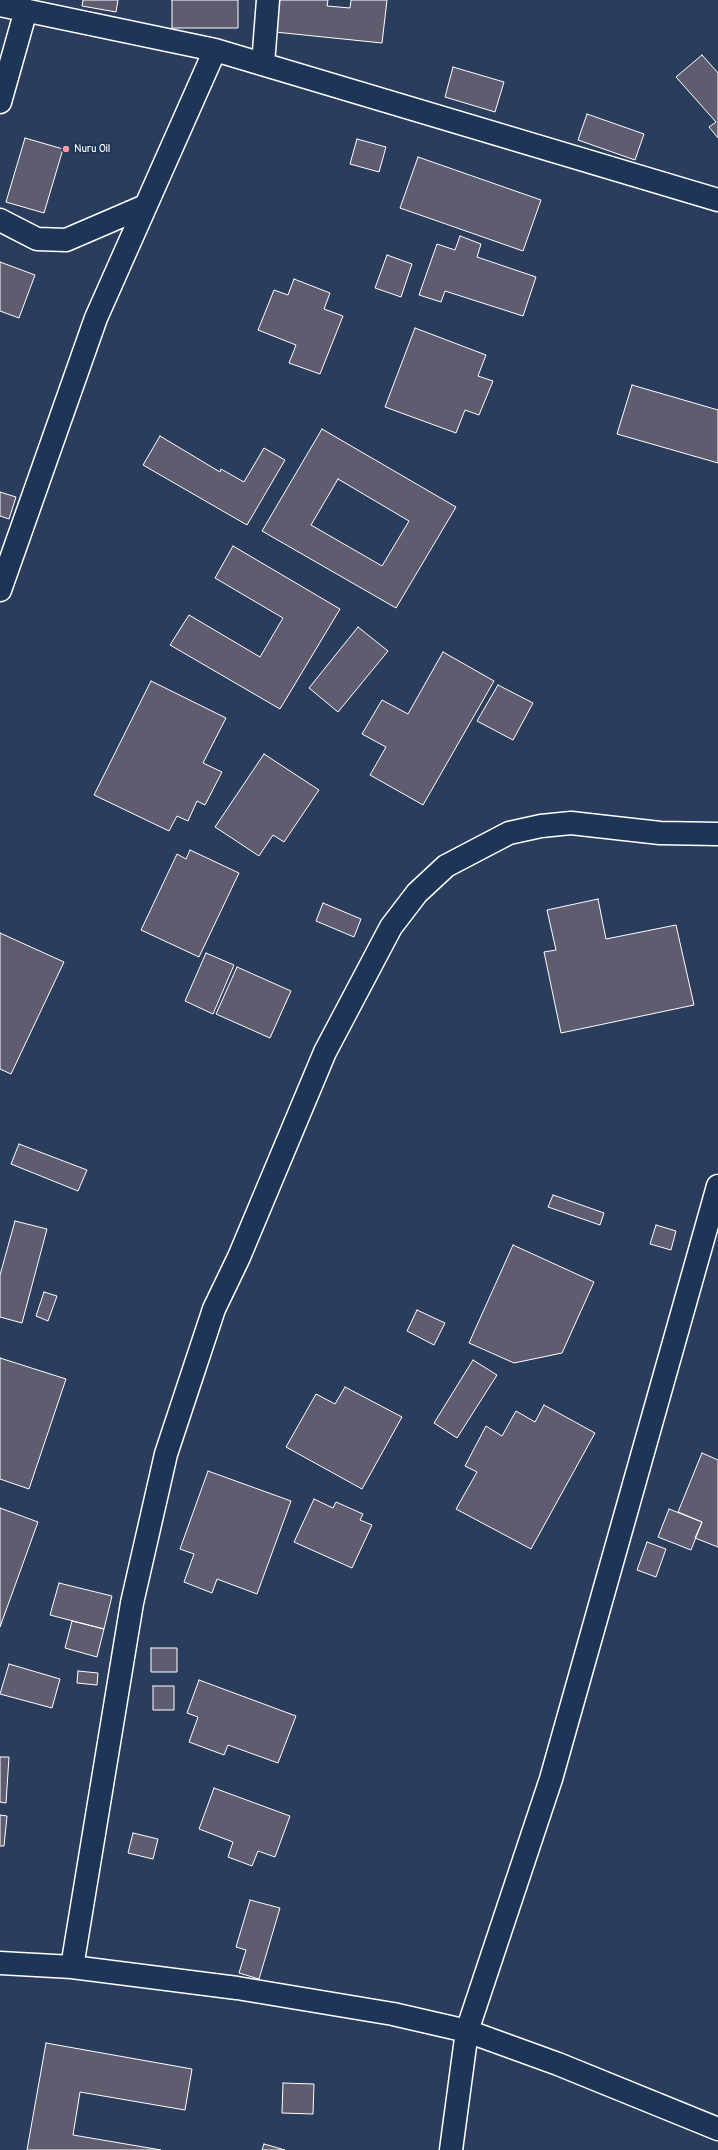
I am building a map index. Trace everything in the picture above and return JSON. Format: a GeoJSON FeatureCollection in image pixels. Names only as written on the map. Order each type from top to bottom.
{"type":"FeatureCollection","features":[{"type":"Feature","properties":{"kind":"street"},"geometry":{"type":"LineString","coordinates":[[263,64],[268,0]]}},
{"type":"Feature","properties":{"kind":"street"},"geometry":{"type":"LineString","coordinates":[[0,5],[215,50],[718,200]]}},
{"type":"Feature","properties":{"kind":"street"},"geometry":{"type":"LineString","coordinates":[[0,102],[26,10]]}},
{"type":"Feature","properties":{"kind":"street"},"geometry":{"type":"LineString","coordinates":[[0,590],[96,318],[215,50]]}},
{"type":"Feature","properties":{"kind":"street"},"geometry":{"type":"LineString","coordinates":[[0,220],[37,239],[66,240],[146,206]]}},
{"type":"Feature","properties":{"kind":"street"},"geometry":{"type":"LineString","coordinates":[[72,1967],[132,1603],[166,1454],[214,1309],[240,1257],[325,1052],[391,927],[417,893],[446,866],[479,847],[509,833],[541,826],[571,823],[660,833],[718,834]]}},
{"type":"Feature","properties":{"kind":"street"},"geometry":{"type":"LineString","coordinates":[[451,2150],[467,2031],[551,1779],[718,1186]]}},
{"type":"Feature","properties":{"kind":"street"},"geometry":{"type":"LineString","coordinates":[[0,1963],[72,1967],[237,1988],[393,2014],[467,2031],[558,2064],[718,2129]]}},
{"type":"Feature","properties":{"kind":"building"},"geometry":{"type":"Polygon","coordinates":[[[83,0],[118,0],[116,12],[82,6],[83,0]]]}},
{"type":"Feature","properties":{"kind":"building"},"geometry":{"type":"Polygon","coordinates":[[[172,0],[238,0],[238,28],[172,28],[172,0]]]}},
{"type":"Feature","properties":{"kind":"building"},"geometry":{"type":"Polygon","coordinates":[[[278,0],[328,0],[327,6],[350,8],[351,0],[387,0],[382,43],[275,32],[278,0]]]}},
{"type":"Feature","properties":{"kind":"building"},"geometry":{"type":"Polygon","coordinates":[[[702,55],[718,73],[718,138],[709,127],[716,122],[676,77],[702,55]]]}},
{"type":"Feature","properties":{"kind":"building"},"geometry":{"type":"Polygon","coordinates":[[[453,67],[504,82],[495,112],[445,97],[453,67]]]}},
{"type":"Feature","properties":{"kind":"building"},"geometry":{"type":"Polygon","coordinates":[[[587,114],[644,134],[635,160],[578,140],[587,114]]]}},
{"type":"Feature","properties":{"kind":"building"},"geometry":{"type":"Polygon","coordinates":[[[25,138],[63,149],[44,213],[6,202],[25,138]]]}},
{"type":"Feature","properties":{"kind":"building"},"geometry":{"type":"Polygon","coordinates":[[[357,139],[386,147],[379,172],[350,164],[357,139]]]}},
{"type":"Feature","properties":{"kind":"building"},"geometry":{"type":"Polygon","coordinates":[[[418,157],[541,200],[523,251],[400,208],[418,157]]]}},
{"type":"Feature","properties":{"kind":"building"},"geometry":{"type":"Polygon","coordinates":[[[460,236],[481,244],[477,257],[536,277],[523,316],[445,291],[441,302],[419,295],[437,244],[455,250],[460,236]]]}},
{"type":"Feature","properties":{"kind":"building"},"geometry":{"type":"Polygon","coordinates":[[[387,255],[412,264],[401,297],[375,288],[387,255]]]}},
{"type":"Feature","properties":{"kind":"building"},"geometry":{"type":"Polygon","coordinates":[[[0,262],[35,275],[19,318],[0,311],[0,262]]]}},
{"type":"Feature","properties":{"kind":"building"},"geometry":{"type":"Polygon","coordinates":[[[294,279],[330,293],[324,309],[343,316],[320,374],[289,363],[296,345],[258,330],[274,290],[288,295],[294,279]]]}},
{"type":"Feature","properties":{"kind":"building"},"geometry":{"type":"Polygon","coordinates":[[[415,328],[486,355],[478,376],[493,381],[479,415],[465,410],[456,433],[385,407],[415,328]]]}},
{"type":"Feature","properties":{"kind":"building"},"geometry":{"type":"Polygon","coordinates":[[[632,385],[718,410],[718,463],[617,434],[632,385]]]}},
{"type":"Feature","properties":{"kind":"building"},"geometry":{"type":"Polygon","coordinates":[[[322,429],[456,507],[396,608],[262,531],[322,429]],[[338,479],[311,525],[382,566],[409,521],[338,479]]]}},
{"type":"Feature","properties":{"kind":"building"},"geometry":{"type":"Polygon","coordinates":[[[160,436],[220,472],[221,469],[244,482],[264,448],[285,460],[247,525],[143,465],[160,436]]]}},
{"type":"Feature","properties":{"kind":"building"},"geometry":{"type":"Polygon","coordinates":[[[0,492],[16,497],[9,519],[0,516],[0,492]]]}},
{"type":"Feature","properties":{"kind":"building"},"geometry":{"type":"Polygon","coordinates":[[[233,546],[340,609],[280,709],[170,645],[189,615],[260,657],[283,618],[215,578],[233,546]]]}},
{"type":"Feature","properties":{"kind":"building"},"geometry":{"type":"Polygon","coordinates":[[[358,627],[388,651],[338,712],[309,688],[358,627]]]}},
{"type":"Feature","properties":{"kind":"building"},"geometry":{"type":"Polygon","coordinates":[[[443,652],[494,681],[423,805],[370,775],[386,747],[362,734],[382,700],[408,714],[443,652]]]}},
{"type":"Feature","properties":{"kind":"building"},"geometry":{"type":"Polygon","coordinates":[[[151,681],[226,718],[203,763],[222,772],[205,805],[197,801],[188,821],[177,816],[169,831],[94,795],[151,681]]]}},
{"type":"Feature","properties":{"kind":"building"},"geometry":{"type":"Polygon","coordinates":[[[498,685],[533,703],[513,740],[477,721],[498,685]]]}},
{"type":"Feature","properties":{"kind":"building"},"geometry":{"type":"Polygon","coordinates":[[[264,754],[319,790],[284,842],[273,835],[259,856],[215,827],[264,754]]]}},
{"type":"Feature","properties":{"kind":"building"},"geometry":{"type":"Polygon","coordinates":[[[190,850],[239,873],[199,957],[141,930],[177,854],[186,859],[190,850]]]}},
{"type":"Feature","properties":{"kind":"building"},"geometry":{"type":"Polygon","coordinates":[[[598,899],[606,939],[676,925],[694,1005],[561,1033],[544,952],[556,950],[547,910],[598,899]]]}},
{"type":"Feature","properties":{"kind":"building"},"geometry":{"type":"Polygon","coordinates":[[[323,903],[361,919],[354,937],[316,921],[323,903]]]}},
{"type":"Feature","properties":{"kind":"building"},"geometry":{"type":"Polygon","coordinates":[[[0,933],[64,962],[11,1074],[0,1069],[0,933]]]}},
{"type":"Feature","properties":{"kind":"building"},"geometry":{"type":"Polygon","coordinates":[[[206,953],[234,965],[213,1014],[185,1001],[206,953]]]}},
{"type":"Feature","properties":{"kind":"building"},"geometry":{"type":"Polygon","coordinates":[[[237,967],[291,991],[270,1038],[216,1014],[237,967]]]}},
{"type":"Feature","properties":{"kind":"building"},"geometry":{"type":"Polygon","coordinates":[[[19,1144],[87,1170],[78,1191],[11,1164],[19,1144]]]}},
{"type":"Feature","properties":{"kind":"building"},"geometry":{"type":"Polygon","coordinates":[[[553,1195],[604,1213],[600,1225],[548,1207],[553,1195]]]}},
{"type":"Feature","properties":{"kind":"building"},"geometry":{"type":"Polygon","coordinates":[[[15,1221],[47,1229],[22,1323],[0,1317],[0,1275],[15,1221]]]}},
{"type":"Feature","properties":{"kind":"building"},"geometry":{"type":"Polygon","coordinates":[[[656,1225],[676,1231],[671,1250],[650,1244],[656,1225]]]}},
{"type":"Feature","properties":{"kind":"building"},"geometry":{"type":"Polygon","coordinates":[[[513,1245],[594,1282],[562,1353],[514,1363],[469,1343],[513,1245]]]}},
{"type":"Feature","properties":{"kind":"building"},"geometry":{"type":"Polygon","coordinates":[[[44,1292],[57,1296],[48,1321],[36,1316],[44,1292]]]}},
{"type":"Feature","properties":{"kind":"building"},"geometry":{"type":"Polygon","coordinates":[[[417,1310],[445,1323],[434,1345],[407,1331],[417,1310]]]}},
{"type":"Feature","properties":{"kind":"building"},"geometry":{"type":"Polygon","coordinates":[[[0,1358],[66,1379],[29,1489],[0,1479],[0,1358]]]}},
{"type":"Feature","properties":{"kind":"building"},"geometry":{"type":"Polygon","coordinates":[[[473,1360],[497,1375],[457,1438],[434,1423],[473,1360]]]}},
{"type":"Feature","properties":{"kind":"building"},"geometry":{"type":"Polygon","coordinates":[[[345,1387],[402,1417],[362,1489],[286,1447],[316,1394],[335,1404],[345,1387]]]}},
{"type":"Feature","properties":{"kind":"building"},"geometry":{"type":"Polygon","coordinates":[[[544,1405],[595,1433],[531,1549],[456,1509],[477,1472],[465,1466],[486,1426],[502,1436],[516,1411],[535,1422],[544,1405]]]}},
{"type":"Feature","properties":{"kind":"building"},"geometry":{"type":"Polygon","coordinates":[[[702,1453],[718,1460],[718,1547],[695,1538],[702,1522],[678,1512],[702,1453]]]}},
{"type":"Feature","properties":{"kind":"building"},"geometry":{"type":"Polygon","coordinates":[[[208,1471],[291,1501],[257,1594],[217,1579],[212,1593],[184,1582],[194,1554],[180,1549],[208,1471]]]}},
{"type":"Feature","properties":{"kind":"building"},"geometry":{"type":"Polygon","coordinates":[[[314,1499],[333,1508],[336,1502],[363,1514],[360,1520],[372,1525],[352,1568],[294,1542],[314,1499]]]}},
{"type":"Feature","properties":{"kind":"building"},"geometry":{"type":"Polygon","coordinates":[[[0,1508],[38,1522],[0,1627],[0,1508]]]}},
{"type":"Feature","properties":{"kind":"building"},"geometry":{"type":"Polygon","coordinates":[[[669,1509],[702,1522],[691,1550],[658,1537],[669,1509]]]}},
{"type":"Feature","properties":{"kind":"building"},"geometry":{"type":"Polygon","coordinates":[[[647,1542],[666,1549],[656,1577],[637,1570],[647,1542]]]}},
{"type":"Feature","properties":{"kind":"building"},"geometry":{"type":"Polygon","coordinates":[[[59,1583],[112,1596],[104,1629],[50,1615],[59,1583]]]}},
{"type":"Feature","properties":{"kind":"building"},"geometry":{"type":"Polygon","coordinates":[[[72,1621],[104,1629],[97,1657],[65,1648],[72,1621]]]}},
{"type":"Feature","properties":{"kind":"building"},"geometry":{"type":"Polygon","coordinates":[[[151,1648],[177,1648],[177,1672],[151,1672],[151,1648]]]}},
{"type":"Feature","properties":{"kind":"building"},"geometry":{"type":"Polygon","coordinates":[[[9,1664],[60,1679],[52,1708],[0,1694],[9,1664]]]}},
{"type":"Feature","properties":{"kind":"building"},"geometry":{"type":"Polygon","coordinates":[[[78,1671],[98,1673],[97,1685],[77,1683],[78,1671]]]}},
{"type":"Feature","properties":{"kind":"building"},"geometry":{"type":"Polygon","coordinates":[[[199,1680],[296,1716],[278,1763],[228,1745],[224,1755],[189,1742],[198,1717],[187,1713],[199,1680]]]}},
{"type":"Feature","properties":{"kind":"building"},"geometry":{"type":"Polygon","coordinates":[[[153,1686],[174,1686],[174,1710],[153,1710],[153,1686]]]}},
{"type":"Feature","properties":{"kind":"building"},"geometry":{"type":"Polygon","coordinates":[[[0,1757],[9,1757],[6,1803],[0,1802],[0,1757]]]}},
{"type":"Feature","properties":{"kind":"building"},"geometry":{"type":"Polygon","coordinates":[[[214,1788],[290,1816],[275,1857],[258,1851],[252,1866],[228,1857],[233,1842],[199,1829],[214,1788]]]}},
{"type":"Feature","properties":{"kind":"building"},"geometry":{"type":"Polygon","coordinates":[[[0,1815],[7,1816],[4,1846],[0,1846],[0,1815]]]}},
{"type":"Feature","properties":{"kind":"building"},"geometry":{"type":"Polygon","coordinates":[[[133,1833],[158,1839],[153,1859],[128,1853],[133,1833]]]}},
{"type":"Feature","properties":{"kind":"building"},"geometry":{"type":"Polygon","coordinates":[[[250,1900],[280,1908],[259,1979],[239,1973],[246,1950],[236,1947],[250,1900]]]}},
{"type":"Feature","properties":{"kind":"building"},"geometry":{"type":"Polygon","coordinates":[[[46,2043],[192,2069],[185,2110],[80,2092],[73,2135],[161,2150],[27,2150],[46,2043]]]}},
{"type":"Feature","properties":{"kind":"building"},"geometry":{"type":"Polygon","coordinates":[[[283,2083],[314,2084],[313,2114],[282,2113],[283,2083]]]}},
{"type":"Feature","properties":{"kind":"building"},"geometry":{"type":"Polygon","coordinates":[[[264,2144],[285,2150],[262,2150],[264,2144]]]}},
{"type":"Feature","properties":{"kind":"place","name":"Nuru Oil"},"geometry":{"type":"Point","coordinates":[66,149]}}]}
